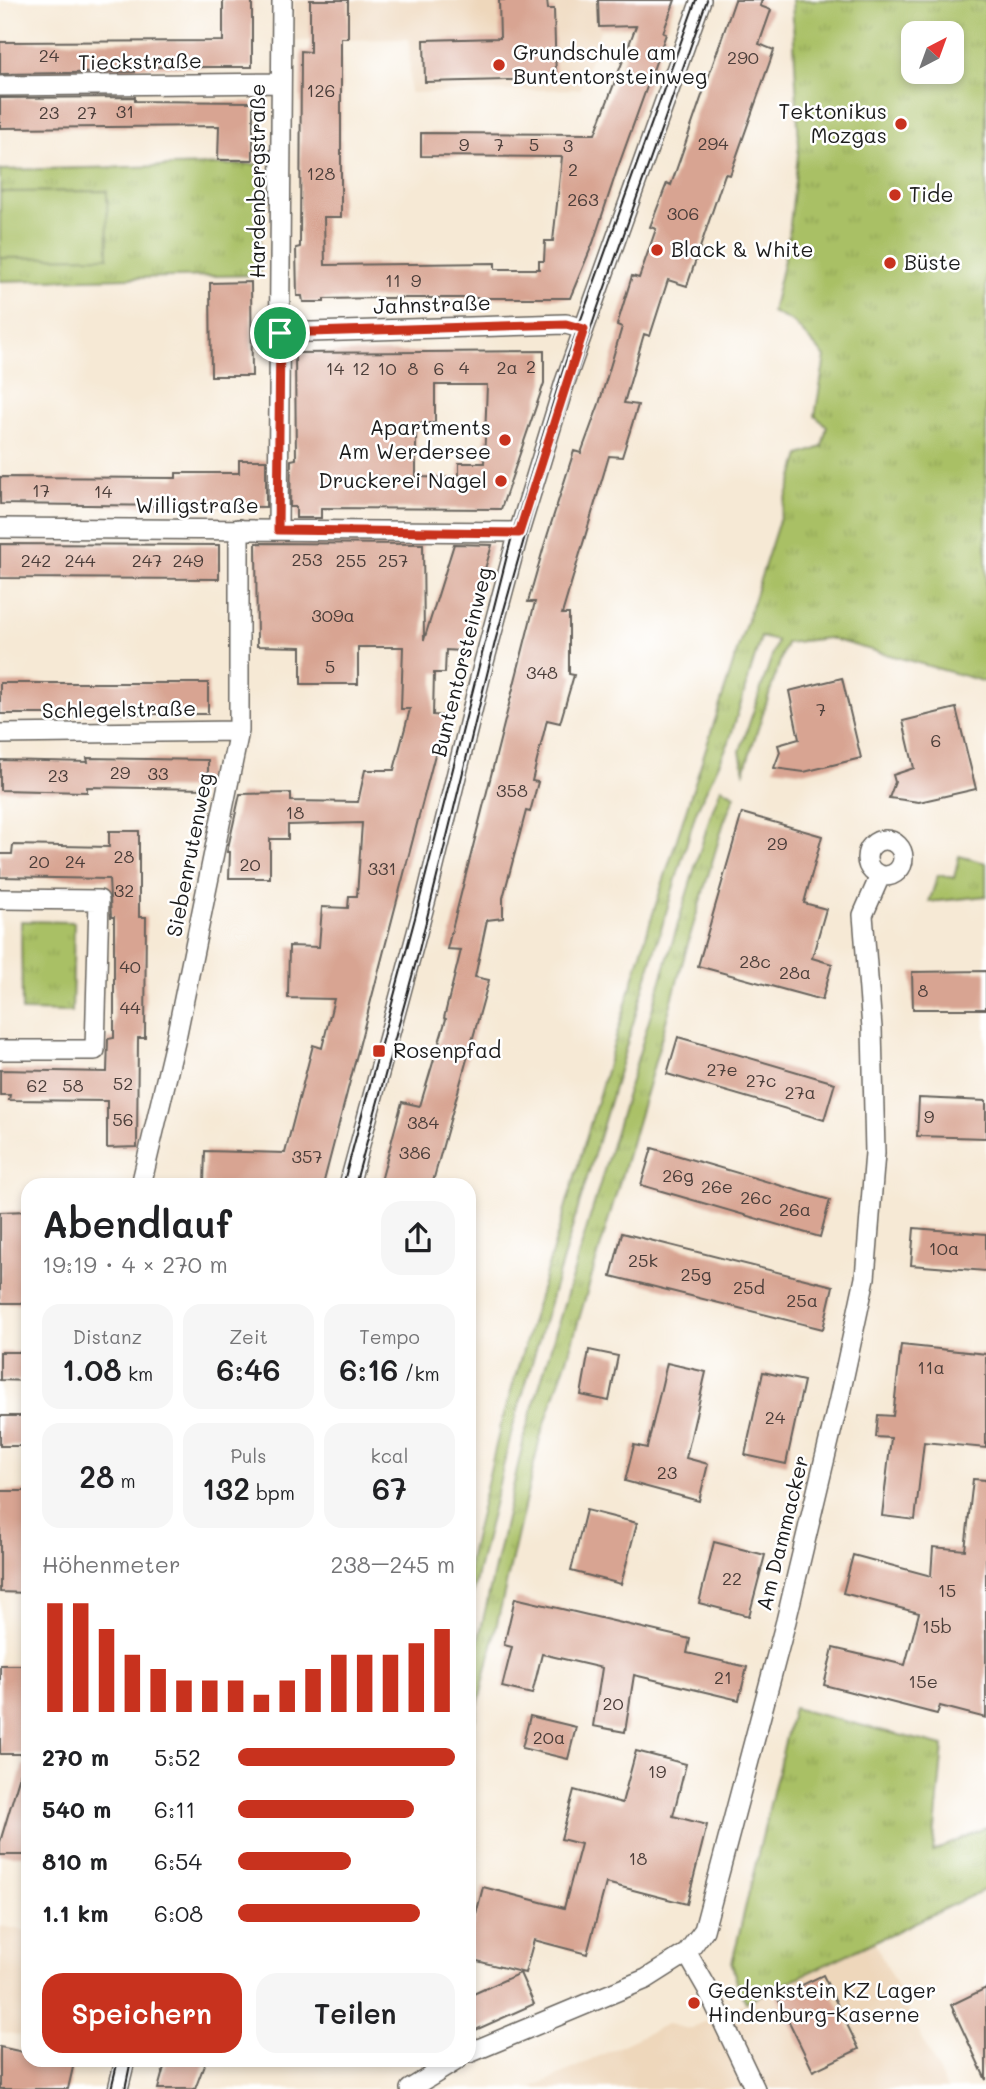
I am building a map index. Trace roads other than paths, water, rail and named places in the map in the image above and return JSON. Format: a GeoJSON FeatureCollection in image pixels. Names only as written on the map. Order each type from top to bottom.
{"type":"FeatureCollection","features":[{"type":"Feature","properties":{"kind":"street","name":"Hardenbergstraße"},"geometry":{"type":"LineString","coordinates":[[278,530],[282,0]]}},
{"type":"Feature","properties":{"kind":"street","name":"Buntentorsteinweg"},"geometry":{"type":"LineString","coordinates":[[351,1178],[519,533],[584,329],[701,0]]}},
{"type":"Feature","properties":{"kind":"street","name":"Tieckstraße"},"geometry":{"type":"LineString","coordinates":[[0,86],[281,83]]}},
{"type":"Feature","properties":{"kind":"street","name":"Jahnstraße"},"geometry":{"type":"LineString","coordinates":[[280,333],[566,324],[584,329]]}},
{"type":"Feature","properties":{"kind":"street","name":"Willigstraße"},"geometry":{"type":"LineString","coordinates":[[0,528],[519,533]]}},
{"type":"Feature","properties":{"kind":"street","name":"Siebenrutenweg"},"geometry":{"type":"LineString","coordinates":[[143,1178],[176,1038],[239,731],[239,529]]}},
{"type":"Feature","properties":{"kind":"street","name":"Schlegelstraße"},"geometry":{"type":"LineString","coordinates":[[0,734],[239,731]]}},
{"type":"Feature","properties":{"kind":"street","name":"Am Dammacker"},"geometry":{"type":"LineString","coordinates":[[476,2050],[646,1979],[687,1953],[704,1930],[789,1609],[865,1278],[876,1153],[872,1028],[863,915],[880,876]]}},
{"type":"Feature","properties":{"kind":"street"},"geometry":{"type":"LineString","coordinates":[[0,899],[99,900],[95,1050],[0,1050]]}},
{"type":"Feature","properties":{"kind":"street"},"geometry":{"type":"LineString","coordinates":[[687,1953],[707,1988],[755,2089]]}},
{"type":"Feature","properties":{"kind":"street"},"geometry":{"type":"LineString","coordinates":[[118,2089],[123,2067]]}},
{"type":"Feature","properties":{"kind":"street"},"geometry":{"type":"LineString","coordinates":[[410,2089],[446,2067]]}},
{"type":"Feature","properties":{"kind":"tram line"},"geometry":{"type":"LineString","coordinates":[[345,1178],[415,918],[513,532],[566,361],[696,0]]}},
{"type":"Feature","properties":{"kind":"tram line"},"geometry":{"type":"LineString","coordinates":[[357,1178],[417,958],[496,638],[539,486],[598,307],[707,0]]}},
{"type":"Feature","properties":{"kind":"tram line"},"geometry":{"type":"LineString","coordinates":[[111,2089],[116,2067]]}},
{"type":"Feature","properties":{"kind":"tram line"},"geometry":{"type":"LineString","coordinates":[[125,2089],[130,2067]]}},
{"type":"Feature","properties":{"kind":"place","name":"Grundschule am Buntentorsteinweg"},"geometry":{"type":"Point","coordinates":[499,65]}},
{"type":"Feature","properties":{"kind":"place","name":"Tektonikus Mozgas"},"geometry":{"type":"Point","coordinates":[901,124]}},
{"type":"Feature","properties":{"kind":"place","name":"Tide"},"geometry":{"type":"Point","coordinates":[895,195]}},
{"type":"Feature","properties":{"kind":"place","name":"Black & White"},"geometry":{"type":"Point","coordinates":[657,250]}},
{"type":"Feature","properties":{"kind":"place","name":"Büste"},"geometry":{"type":"Point","coordinates":[890,263]}},
{"type":"Feature","properties":{"kind":"place","name":"Apartments Am Werdersee"},"geometry":{"type":"Point","coordinates":[505,440]}},
{"type":"Feature","properties":{"kind":"place","name":"Druckerei Nagel"},"geometry":{"type":"Point","coordinates":[501,481]}},
{"type":"Feature","properties":{"kind":"place","name":"Rosenpfad"},"geometry":{"type":"Point","coordinates":[379,1051]}},
{"type":"Feature","properties":{"kind":"place","name":"Gedenkstein KZ Lager Hindenburg-Kaserne"},"geometry":{"type":"Point","coordinates":[694,2003]}}]}
